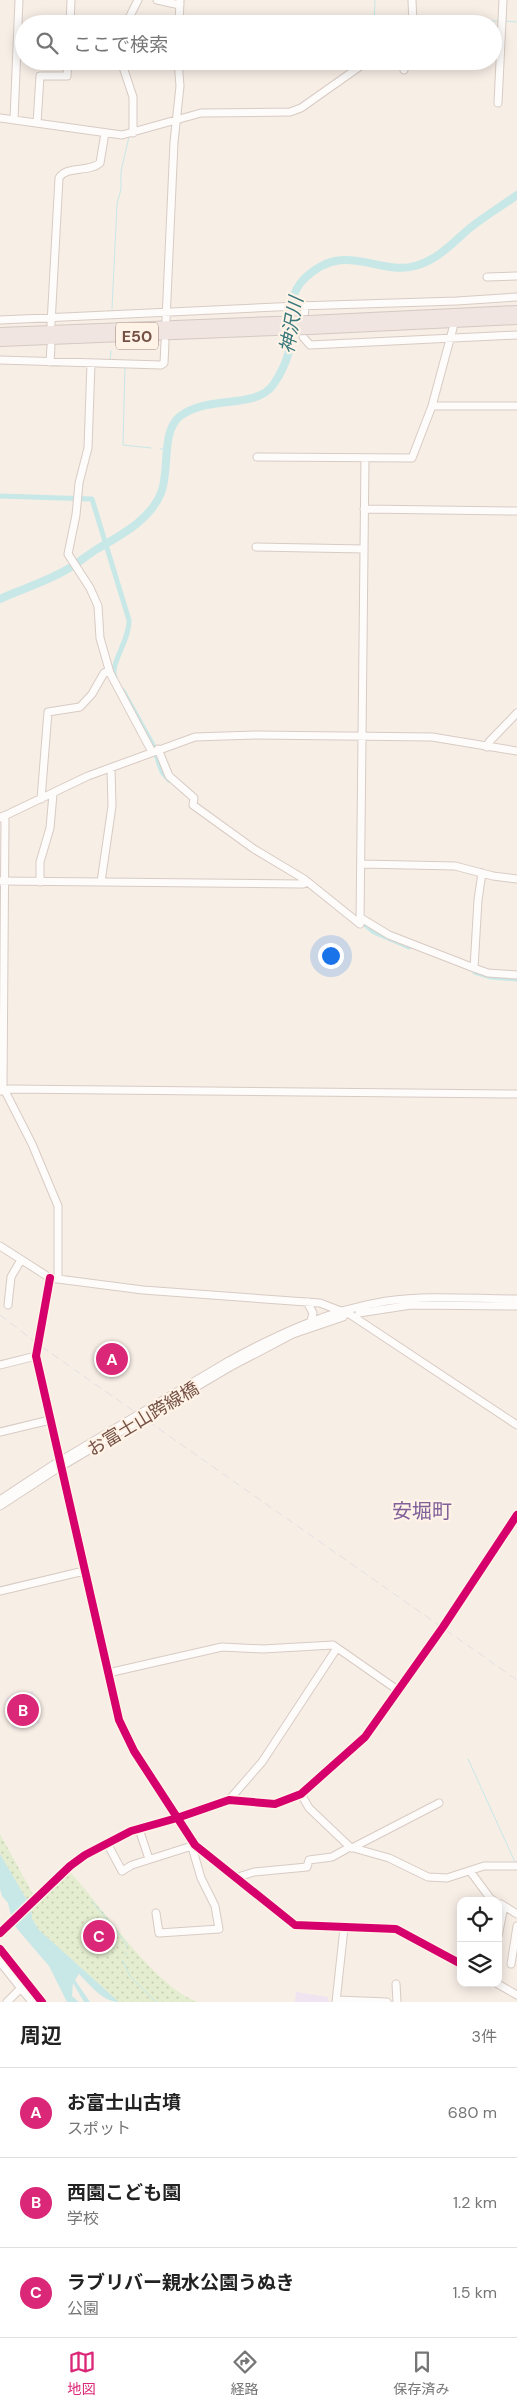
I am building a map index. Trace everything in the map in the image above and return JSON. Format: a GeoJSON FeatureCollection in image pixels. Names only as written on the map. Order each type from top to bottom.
{"type":"FeatureCollection","features":[{"type":"Feature","properties":{"kind":"highway","name":"E50"},"geometry":{"type":"LineString","coordinates":[[309,325],[517,311]]}},
{"type":"Feature","properties":{"kind":"highway","name":"E50"},"geometry":{"type":"LineString","coordinates":[[0,333],[517,319]]}},
{"type":"Feature","properties":{"kind":"highway","name":"E50"},"geometry":{"type":"LineString","coordinates":[[0,341],[275,326]]}},
{"type":"Feature","properties":{"kind":"street"},"geometry":{"type":"LineString","coordinates":[[18,15],[19,0]]}},
{"type":"Feature","properties":{"kind":"street"},"geometry":{"type":"LineString","coordinates":[[70,15],[71,0]]}},
{"type":"Feature","properties":{"kind":"street"},"geometry":{"type":"LineString","coordinates":[[130,15],[138,0]]}},
{"type":"Feature","properties":{"kind":"street"},"geometry":{"type":"LineString","coordinates":[[156,0],[180,3]]}},
{"type":"Feature","properties":{"kind":"street"},"geometry":{"type":"LineString","coordinates":[[412,0],[413,15]]}},
{"type":"Feature","properties":{"kind":"street"},"geometry":{"type":"LineString","coordinates":[[502,21],[503,0]]}},
{"type":"Feature","properties":{"kind":"street"},"geometry":{"type":"LineString","coordinates":[[14,119],[16,70]]}},
{"type":"Feature","properties":{"kind":"street"},"geometry":{"type":"LineString","coordinates":[[37,123],[40,76],[66,76],[67,70]]}},
{"type":"Feature","properties":{"kind":"street"},"geometry":{"type":"LineString","coordinates":[[124,70],[133,97],[133,133]]}},
{"type":"Feature","properties":{"kind":"street"},"geometry":{"type":"LineString","coordinates":[[166,320],[174,142],[180,86],[179,70]]}},
{"type":"Feature","properties":{"kind":"street"},"geometry":{"type":"LineString","coordinates":[[0,118],[122,135],[178,118],[209,112],[295,111],[355,70]]}},
{"type":"Feature","properties":{"kind":"street"},"geometry":{"type":"LineString","coordinates":[[498,103],[500,70]]}},
{"type":"Feature","properties":{"kind":"street"},"geometry":{"type":"LineString","coordinates":[[52,322],[59,178],[67,171],[92,168],[100,163],[105,133]]}},
{"type":"Feature","properties":{"kind":"street"},"geometry":{"type":"LineString","coordinates":[[487,276],[517,276]]}},
{"type":"Feature","properties":{"kind":"street"},"geometry":{"type":"LineString","coordinates":[[0,320],[52,322],[167,312],[282,306],[457,301],[517,296]]}},
{"type":"Feature","properties":{"kind":"street"},"geometry":{"type":"LineString","coordinates":[[457,301],[457,310]]}},
{"type":"Feature","properties":{"kind":"street"},"geometry":{"type":"LineString","coordinates":[[301,306],[303,337],[310,345],[517,335]]}},
{"type":"Feature","properties":{"kind":"street"},"geometry":{"type":"LineString","coordinates":[[257,457],[412,458],[432,406],[453,328]]}},
{"type":"Feature","properties":{"kind":"street"},"geometry":{"type":"LineString","coordinates":[[0,360],[162,365],[165,342]]}},
{"type":"Feature","properties":{"kind":"street"},"geometry":{"type":"LineString","coordinates":[[50,346],[50,362]]}},
{"type":"Feature","properties":{"kind":"street"},"geometry":{"type":"LineString","coordinates":[[91,363],[88,448],[69,547],[70,558],[90,588],[98,606],[100,638],[109,671],[166,771],[194,798],[193,805],[254,849],[307,882],[359,924],[361,919],[365,458]]}},
{"type":"Feature","properties":{"kind":"street"},"geometry":{"type":"LineString","coordinates":[[432,406],[517,406]]}},
{"type":"Feature","properties":{"kind":"street"},"geometry":{"type":"LineString","coordinates":[[364,509],[517,511]]}},
{"type":"Feature","properties":{"kind":"street"},"geometry":{"type":"LineString","coordinates":[[256,547],[364,549]]}},
{"type":"Feature","properties":{"kind":"street"},"geometry":{"type":"LineString","coordinates":[[40,799],[48,712],[80,707],[92,694],[104,672],[109,671]]}},
{"type":"Feature","properties":{"kind":"street"},"geometry":{"type":"LineString","coordinates":[[487,747],[489,742],[517,713]]}},
{"type":"Feature","properties":{"kind":"street"},"geometry":{"type":"LineString","coordinates":[[58,1280],[58,1206],[32,1144],[2,1091],[2,881],[5,820],[2,817],[88,776],[111,769],[189,738],[214,735],[362,736],[448,739],[487,747],[517,750]]}},
{"type":"Feature","properties":{"kind":"street"},"geometry":{"type":"LineString","coordinates":[[102,882],[112,806],[111,769]]}},
{"type":"Feature","properties":{"kind":"street"},"geometry":{"type":"LineString","coordinates":[[40,882],[40,862],[50,828],[53,794]]}},
{"type":"Feature","properties":{"kind":"street"},"geometry":{"type":"LineString","coordinates":[[361,864],[456,866],[517,879]]}},
{"type":"Feature","properties":{"kind":"street"},"geometry":{"type":"LineString","coordinates":[[474,968],[478,900],[482,873]]}},
{"type":"Feature","properties":{"kind":"street"},"geometry":{"type":"LineString","coordinates":[[2,881],[303,884],[307,882]]}},
{"type":"Feature","properties":{"kind":"street"},"geometry":{"type":"LineString","coordinates":[[361,919],[389,935],[474,968],[488,973],[517,975]]}},
{"type":"Feature","properties":{"kind":"street"},"geometry":{"type":"LineString","coordinates":[[2,1091],[517,1094]]}},
{"type":"Feature","properties":{"kind":"street"},"geometry":{"type":"LineString","coordinates":[[0,1246],[50,1278],[58,1280],[140,1290],[320,1303],[347,1313],[517,1425]]}},
{"type":"Feature","properties":{"kind":"street"},"geometry":{"type":"LineString","coordinates":[[8,1305],[12,1277],[21,1260]]}},
{"type":"Feature","properties":{"kind":"street"},"geometry":{"type":"LineString","coordinates":[[50,1278],[36,1356],[108,1673],[124,1734],[193,1846],[201,1878],[215,1906],[219,1929],[159,1933],[156,1913]]}},
{"type":"Feature","properties":{"kind":"street"},"geometry":{"type":"LineString","coordinates":[[228,1365],[280,1333],[311,1321],[386,1302],[407,1300],[517,1299]]}},
{"type":"Feature","properties":{"kind":"street"},"geometry":{"type":"LineString","coordinates":[[307,1302],[312,1313],[311,1321]]}},
{"type":"Feature","properties":{"kind":"street"},"geometry":{"type":"LineString","coordinates":[[228,1365],[293,1334],[347,1313],[411,1305],[517,1306]]}},
{"type":"Feature","properties":{"kind":"street"},"geometry":{"type":"LineString","coordinates":[[0,1365],[36,1356]]}},
{"type":"Feature","properties":{"kind":"street","name":"お富士山跨線橋"},"geometry":{"type":"LineString","coordinates":[[54,1468],[228,1365]]}},
{"type":"Feature","properties":{"kind":"street"},"geometry":{"type":"LineString","coordinates":[[0,1432],[50,1420]]}},
{"type":"Feature","properties":{"kind":"street"},"geometry":{"type":"LineString","coordinates":[[0,1500],[54,1468]]}},
{"type":"Feature","properties":{"kind":"street"},"geometry":{"type":"LineString","coordinates":[[0,1506],[54,1468]]}},
{"type":"Feature","properties":{"kind":"street"},"geometry":{"type":"LineString","coordinates":[[0,1933],[70,1866],[107,1843],[139,1828],[177,1818],[229,1800],[275,1804],[301,1794],[366,1737],[444,1627],[517,1515]]}},
{"type":"Feature","properties":{"kind":"street"},"geometry":{"type":"LineString","coordinates":[[0,1591],[84,1571]]}},
{"type":"Feature","properties":{"kind":"street"},"geometry":{"type":"LineString","coordinates":[[108,1673],[227,1647],[263,1649],[333,1645],[398,1691]]}},
{"type":"Feature","properties":{"kind":"street"},"geometry":{"type":"LineString","coordinates":[[229,1800],[262,1762],[337,1648]]}},
{"type":"Feature","properties":{"kind":"street"},"geometry":{"type":"LineString","coordinates":[[301,1794],[309,1808],[351,1848],[389,1858],[431,1878],[447,1878],[484,1866],[517,1866]]}},
{"type":"Feature","properties":{"kind":"street"},"geometry":{"type":"LineString","coordinates":[[234,1878],[254,1872],[307,1867],[309,1860],[332,1857],[439,1803]]}},
{"type":"Feature","properties":{"kind":"street"},"geometry":{"type":"LineString","coordinates":[[139,1828],[149,1859]]}},
{"type":"Feature","properties":{"kind":"street"},"geometry":{"type":"LineString","coordinates":[[107,1843],[122,1871],[149,1859],[193,1846]]}},
{"type":"Feature","properties":{"kind":"street"},"geometry":{"type":"LineString","coordinates":[[193,1846],[294,1925],[396,1929],[457,1962]]}},
{"type":"Feature","properties":{"kind":"street"},"geometry":{"type":"LineString","coordinates":[[470,1871],[490,1897]]}},
{"type":"Feature","properties":{"kind":"street"},"geometry":{"type":"LineString","coordinates":[[502,1906],[517,1914]]}},
{"type":"Feature","properties":{"kind":"street"},"geometry":{"type":"LineString","coordinates":[[511,1964],[517,1926]]}},
{"type":"Feature","properties":{"kind":"street"},"geometry":{"type":"LineString","coordinates":[[344,1928],[337,2001],[387,2002]]}},
{"type":"Feature","properties":{"kind":"street"},"geometry":{"type":"LineString","coordinates":[[1,1964],[32,2002]]}},
{"type":"Feature","properties":{"kind":"street"},"geometry":{"type":"LineString","coordinates":[[396,1984],[398,2002]]}},
{"type":"Feature","properties":{"kind":"street"},"geometry":{"type":"LineString","coordinates":[[502,1986],[517,1995]]}},
{"type":"Feature","properties":{"kind":"street"},"geometry":{"type":"LineString","coordinates":[[7,2002],[21,1988]]}},
{"type":"Feature","properties":{"kind":"shaded area"},"geometry":{"type":"Polygon","coordinates":[[[33,1691],[40,1723],[13,1729],[6,1698],[33,1691]]]}},
{"type":"Feature","properties":{"kind":"shaded area"},"geometry":{"type":"Polygon","coordinates":[[[296,1992],[328,1997],[328,2001],[334,2002],[295,2002],[296,1992]]]}},
{"type":"Feature","properties":{"kind":"green space"},"geometry":{"type":"Polygon","coordinates":[[[0,1834],[34,1896],[28,1902],[0,1854],[0,1834]]]}},
{"type":"Feature","properties":{"kind":"green space"},"geometry":{"type":"Polygon","coordinates":[[[69,1871],[146,1963],[181,1993],[198,2002],[119,2002],[39,1930],[32,1919],[31,1907],[69,1871]]]}},
{"type":"Feature","properties":{"kind":"water"},"geometry":{"type":"Polygon","coordinates":[[[0,1854],[31,1907],[32,1919],[39,1930],[119,2002],[102,1996],[79,1974],[75,1980],[90,2002],[84,2002],[73,1983],[72,1996],[79,2002],[67,2002],[49,1966],[13,1924],[8,1903],[2,1896],[0,1889],[0,1854]]]}},
{"type":"Feature","properties":{"kind":"waterway"},"geometry":{"type":"LineString","coordinates":[[374,15],[375,0]]}},
{"type":"Feature","properties":{"kind":"waterway"},"geometry":{"type":"LineString","coordinates":[[504,21],[517,22]]}},
{"type":"Feature","properties":{"kind":"waterway"},"geometry":{"type":"LineString","coordinates":[[112,309],[117,204],[121,189],[121,171],[129,137]]}},
{"type":"Feature","properties":{"kind":"waterway","name":"神沢川"},"geometry":{"type":"LineString","coordinates":[[0,599],[66,570],[134,526],[150,511],[156,503],[164,484],[170,433],[173,424],[179,417],[190,410],[203,406],[255,397],[265,393],[273,385],[283,369],[289,351],[294,295],[304,279],[319,267],[347,260],[387,267],[415,266],[431,260],[476,224],[517,195]]}},
{"type":"Feature","properties":{"kind":"waterway"},"geometry":{"type":"LineString","coordinates":[[110,360],[111,351]]}},
{"type":"Feature","properties":{"kind":"waterway"},"geometry":{"type":"LineString","coordinates":[[125,367],[123,445],[151,448]]}},
{"type":"Feature","properties":{"kind":"waterway","name":"神沢川"},"geometry":{"type":"LineString","coordinates":[[160,449],[168,449]]}},
{"type":"Feature","properties":{"kind":"waterway","name":"神沢川"},"geometry":{"type":"LineString","coordinates":[[0,496],[92,499],[129,620],[126,636],[115,666],[115,677]]}},
{"type":"Feature","properties":{"kind":"waterway"},"geometry":{"type":"LineString","coordinates":[[123,691],[154,747]]}},
{"type":"Feature","properties":{"kind":"waterway"},"geometry":{"type":"LineString","coordinates":[[156,755],[162,772],[169,780]]}},
{"type":"Feature","properties":{"kind":"waterway"},"geometry":{"type":"LineString","coordinates":[[360,920],[374,932],[409,947]]}},
{"type":"Feature","properties":{"kind":"waterway"},"geometry":{"type":"LineString","coordinates":[[475,972],[491,977],[517,979]]}},
{"type":"Feature","properties":{"kind":"waterway"},"geometry":{"type":"LineString","coordinates":[[468,1759],[515,1862]]}},
{"type":"Feature","properties":{"kind":"waterway"},"geometry":{"type":"LineString","coordinates":[[92,1901],[126,1943],[127,1947]]}},
{"type":"Feature","properties":{"kind":"waterway"},"geometry":{"type":"LineString","coordinates":[[123,1961],[130,1976],[156,2002]]}},
{"type":"Feature","properties":{"kind":"railway"},"geometry":{"type":"LineString","coordinates":[[0,1315],[38,1344],[517,1680]]}},
{"type":"Feature","properties":{"kind":"cycle path"},"geometry":{"type":"LineString","coordinates":[[50,1278],[36,1356],[119,1720],[134,1751],[195,1845],[295,1925],[396,1929],[457,1962]]}},
{"type":"Feature","properties":{"kind":"cycle path"},"geometry":{"type":"LineString","coordinates":[[0,1933],[70,1866],[85,1855],[131,1831],[229,1800],[275,1804],[301,1794],[365,1737],[443,1627],[517,1515]]}},
{"type":"Feature","properties":{"kind":"cycle path"},"geometry":{"type":"LineString","coordinates":[[0,1949],[42,2002]]}},
{"type":"Feature","properties":{"kind":"place","name":"お富士山古墳"},"geometry":{"type":"Point","coordinates":[112,1359]}},
{"type":"Feature","properties":{"kind":"place","name":"西園こども園"},"geometry":{"type":"Point","coordinates":[23,1710]}},
{"type":"Feature","properties":{"kind":"place","name":"ラブリバー親水公園うぬき"},"geometry":{"type":"Point","coordinates":[99,1936]}},
{"type":"Feature","properties":{"kind":"district","name":"安堀町"},"geometry":{"type":"Point","coordinates":[422,1511]}}]}
